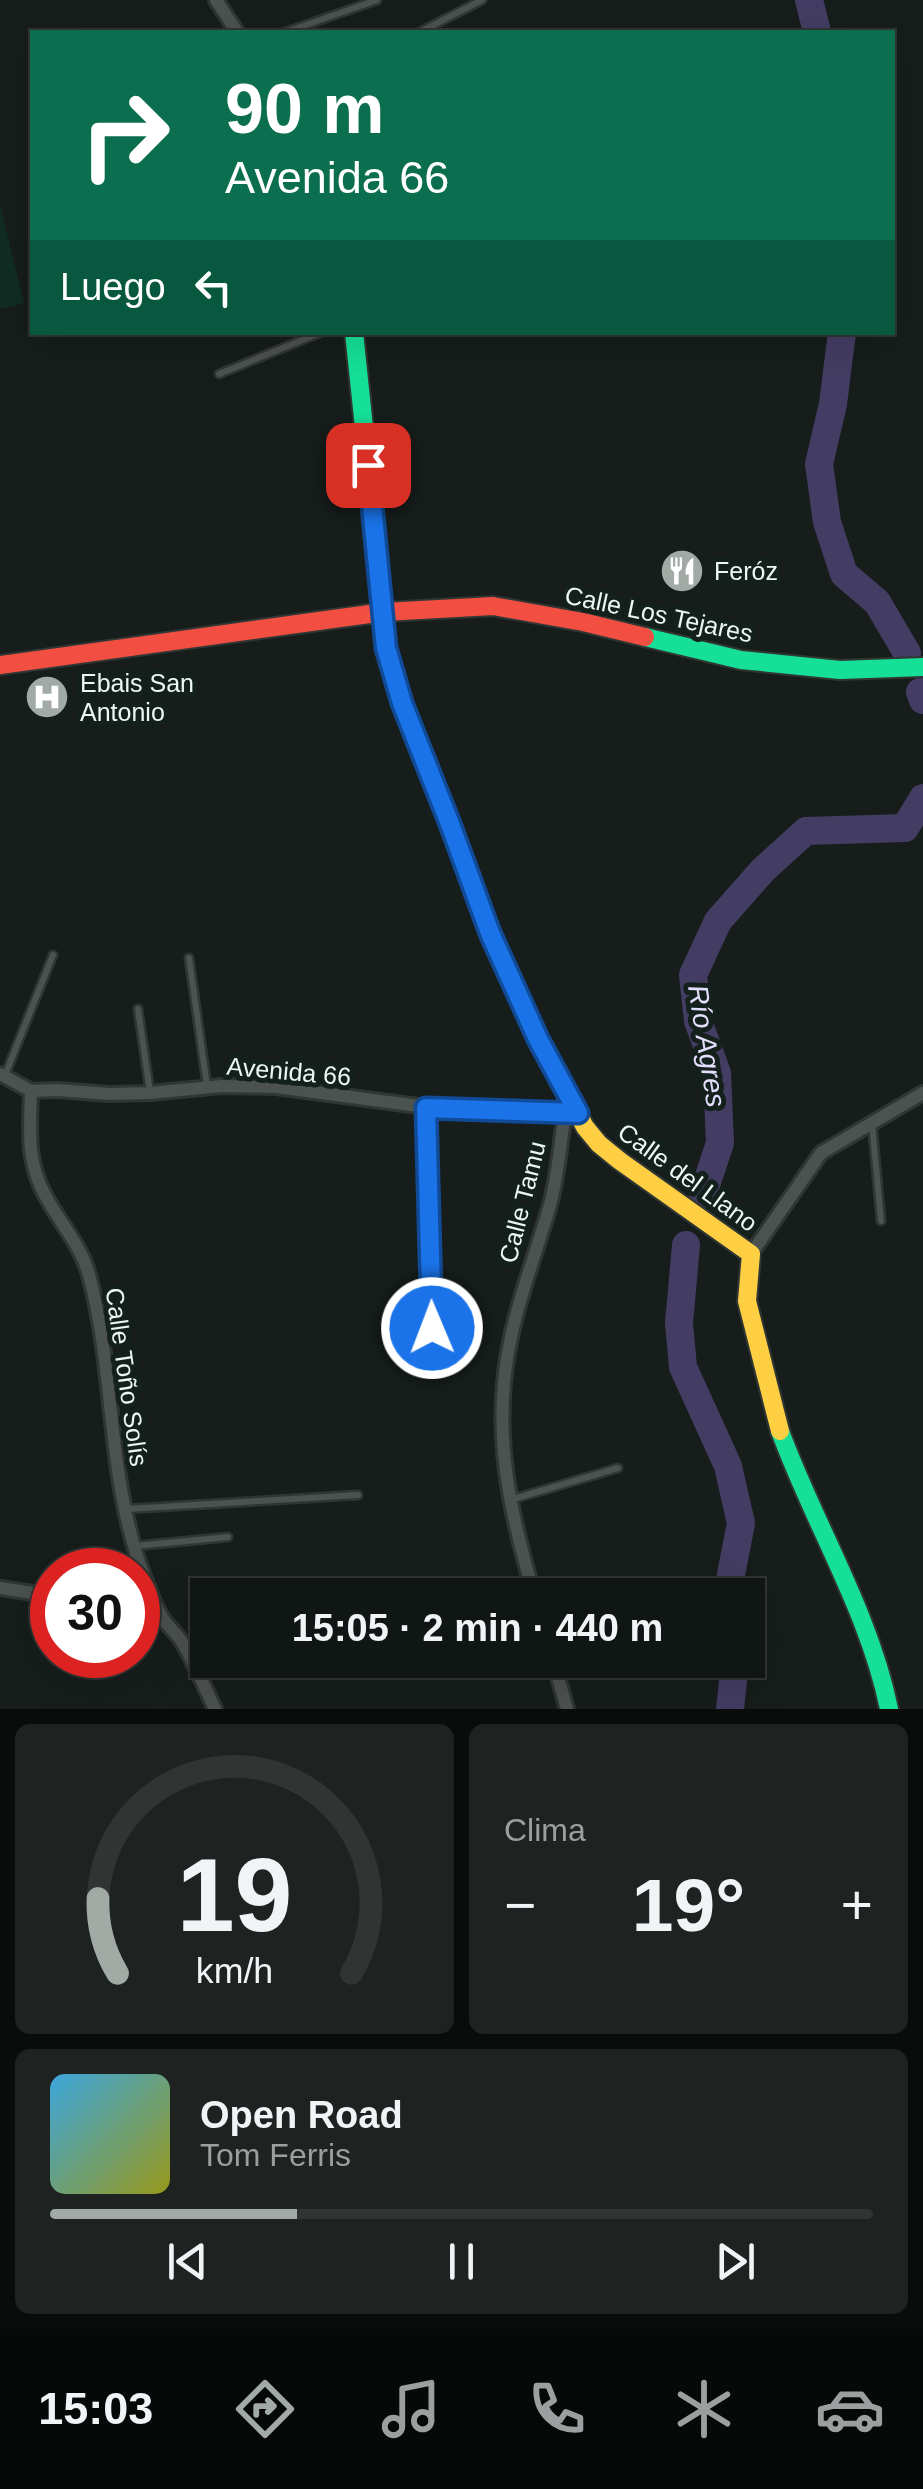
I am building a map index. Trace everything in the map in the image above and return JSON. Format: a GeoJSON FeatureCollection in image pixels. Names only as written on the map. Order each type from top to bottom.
{"type":"FeatureCollection","features":[{"type":"Feature","properties":{"kind":"main road","name":"Calle del Llano"},"geometry":{"type":"LineString","coordinates":[[354,335],[386,648],[402,703],[490,933],[571,1113],[599,1144],[751,1254],[747,1301],[772,1406],[864,1625],[889,1709]]}},
{"type":"Feature","properties":{"kind":"main road","name":"Calle Los Tejares"},"geometry":{"type":"LineString","coordinates":[[384,612],[493,606],[583,622],[741,660],[840,670],[923,667]]}},
{"type":"Feature","properties":{"kind":"main road"},"geometry":{"type":"LineString","coordinates":[[0,666],[384,612]]}},
{"type":"Feature","properties":{"kind":"street"},"geometry":{"type":"LineString","coordinates":[[216,0],[236,30]]}},
{"type":"Feature","properties":{"kind":"street","name":"Avenida 66"},"geometry":{"type":"LineString","coordinates":[[2,1075],[32,1091],[109,1094],[276,1087],[426,1108],[571,1113]]}},
{"type":"Feature","properties":{"kind":"street","name":"Calle Toño Solís"},"geometry":{"type":"LineString","coordinates":[[32,1091],[29,1147],[45,1196],[78,1248],[88,1272],[104,1351],[121,1488],[134,1546],[162,1618],[184,1645],[214,1709]]}},
{"type":"Feature","properties":{"kind":"street"},"geometry":{"type":"LineString","coordinates":[[751,1254],[821,1153],[923,1092]]}},
{"type":"Feature","properties":{"kind":"street"},"geometry":{"type":"LineString","coordinates":[[426,1108],[432,1328]]}},
{"type":"Feature","properties":{"kind":"street","name":"Calle Tamu"},"geometry":{"type":"LineString","coordinates":[[530,1578],[509,1500],[504,1462],[504,1386],[512,1328],[551,1200],[571,1113]]}},
{"type":"Feature","properties":{"kind":"street"},"geometry":{"type":"LineString","coordinates":[[0,1588],[30,1593]]}},
{"type":"Feature","properties":{"kind":"street"},"geometry":{"type":"LineString","coordinates":[[558,1678],[567,1709]]}},
{"type":"Feature","properties":{"kind":"lane"},"geometry":{"type":"LineString","coordinates":[[292,30],[377,0]]}},
{"type":"Feature","properties":{"kind":"lane"},"geometry":{"type":"LineString","coordinates":[[424,30],[482,0]]}},
{"type":"Feature","properties":{"kind":"lane"},"geometry":{"type":"LineString","coordinates":[[219,374],[315,335]]}},
{"type":"Feature","properties":{"kind":"lane"},"geometry":{"type":"LineString","coordinates":[[2,1075],[53,956]]}},
{"type":"Feature","properties":{"kind":"lane"},"geometry":{"type":"LineString","coordinates":[[190,958],[207,1087]]}},
{"type":"Feature","properties":{"kind":"lane"},"geometry":{"type":"LineString","coordinates":[[138,1009],[150,1093]]}},
{"type":"Feature","properties":{"kind":"lane"},"geometry":{"type":"LineString","coordinates":[[872,1122],[881,1221]]}},
{"type":"Feature","properties":{"kind":"lane"},"geometry":{"type":"LineString","coordinates":[[509,1500],[618,1468]]}},
{"type":"Feature","properties":{"kind":"lane"},"geometry":{"type":"LineString","coordinates":[[126,1510],[358,1495]]}},
{"type":"Feature","properties":{"kind":"lane"},"geometry":{"type":"LineString","coordinates":[[134,1546],[228,1537]]}},
{"type":"Feature","properties":{"kind":"green space"},"geometry":{"type":"Polygon","coordinates":[[[0,205],[24,303],[0,309],[0,205]]]}},
{"type":"Feature","properties":{"kind":"waterway","name":"Río Agres"},"geometry":{"type":"LineString","coordinates":[[809,0],[816,30]]}},
{"type":"Feature","properties":{"kind":"waterway","name":"Río Agres"},"geometry":{"type":"LineString","coordinates":[[842,335],[833,404],[819,464],[827,522],[844,574],[877,602],[907,653]]}},
{"type":"Feature","properties":{"kind":"waterway","name":"Río Agres"},"geometry":{"type":"LineString","coordinates":[[920,692],[923,700]]}},
{"type":"Feature","properties":{"kind":"waterway","name":"Río Agres"},"geometry":{"type":"LineString","coordinates":[[703,1194],[720,1143],[717,1073],[698,1021],[693,975],[718,921],[763,870],[806,831],[905,828],[923,798]]}},
{"type":"Feature","properties":{"kind":"waterway","name":"Río Agres"},"geometry":{"type":"LineString","coordinates":[[686,1245],[679,1323],[683,1367],[728,1466],[741,1523],[730,1578]]}},
{"type":"Feature","properties":{"kind":"waterway","name":"Río Agres"},"geometry":{"type":"LineString","coordinates":[[730,1709],[733,1678]]}},
{"type":"Feature","properties":{"kind":"traffic: fast"},"geometry":{"type":"LineString","coordinates":[[354,335],[387,648],[403,703],[480,906]]}},
{"type":"Feature","properties":{"kind":"traffic: fast"},"geometry":{"type":"LineString","coordinates":[[645,637],[741,660],[840,670],[923,667]]}},
{"type":"Feature","properties":{"kind":"traffic: fast"},"geometry":{"type":"LineString","coordinates":[[780,1431],[855,1602],[889,1709]]}},
{"type":"Feature","properties":{"kind":"traffic: slow"},"geometry":{"type":"LineString","coordinates":[[480,906],[538,1039],[585,1127],[620,1161],[751,1254],[747,1301],[780,1431]]}},
{"type":"Feature","properties":{"kind":"traffic: jam"},"geometry":{"type":"LineString","coordinates":[[0,665],[384,612],[493,606],[645,637]]}},
{"type":"Feature","properties":{"kind":"place","name":"Feróz"},"geometry":{"type":"Point","coordinates":[682,571]}},
{"type":"Feature","properties":{"kind":"place","name":"Ebais San Antonio"},"geometry":{"type":"Point","coordinates":[47,697]}},
{"type":"Feature","properties":{"kind":"route"},"geometry":{"type":"LineString","coordinates":[[368,465],[386,648],[402,703],[490,933],[538,1039],[578,1113],[426,1108],[432,1328]]}}]}
